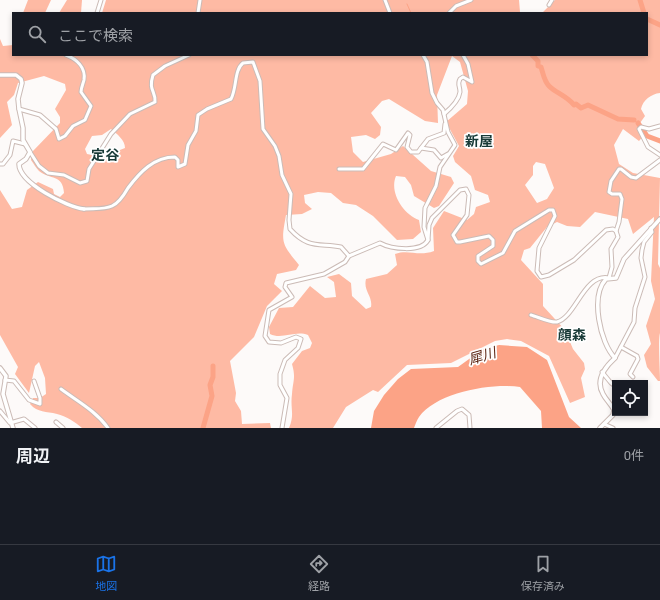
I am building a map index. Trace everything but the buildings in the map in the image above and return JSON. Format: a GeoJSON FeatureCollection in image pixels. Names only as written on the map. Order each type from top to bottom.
{"type":"FeatureCollection","features":[{"type":"Feature","properties":{"kind":"street"},"geometry":{"type":"LineString","coordinates":[[97,12],[101,0]]}},
{"type":"Feature","properties":{"kind":"street"},"geometry":{"type":"LineString","coordinates":[[198,12],[200,0]]}},
{"type":"Feature","properties":{"kind":"street"},"geometry":{"type":"LineString","coordinates":[[385,0],[390,12]]}},
{"type":"Feature","properties":{"kind":"street"},"geometry":{"type":"LineString","coordinates":[[450,12],[456,6],[471,0]]}},
{"type":"Feature","properties":{"kind":"street"},"geometry":{"type":"LineString","coordinates":[[549,5],[552,0]]}},
{"type":"Feature","properties":{"kind":"street"},"geometry":{"type":"LineString","coordinates":[[19,109],[40,115],[56,129],[59,139],[65,136],[73,126],[85,120],[90,106],[81,92],[84,82],[84,71],[82,66],[68,56]]}},
{"type":"Feature","properties":{"kind":"street"},"geometry":{"type":"LineString","coordinates":[[0,75],[16,74],[21,79],[22,83],[18,99],[23,128],[23,140],[39,166],[48,173],[64,175],[80,183],[87,181],[89,169],[111,134],[130,114],[155,102],[155,97],[150,86],[153,75],[165,66],[187,56]]}},
{"type":"Feature","properties":{"kind":"street"},"geometry":{"type":"LineString","coordinates":[[424,56],[427,62],[432,93],[444,114],[448,132],[455,145],[440,166],[436,186],[425,208],[424,226],[428,240]]}},
{"type":"Feature","properties":{"kind":"street"},"geometry":{"type":"LineString","coordinates":[[339,169],[363,169],[383,144],[396,150],[408,133],[410,135],[407,144],[409,150],[418,152],[428,139],[444,133],[446,126],[442,115],[452,108],[459,95],[458,83],[460,79],[463,77],[472,82],[468,64],[463,56]]}},
{"type":"Feature","properties":{"kind":"street"},"geometry":{"type":"LineString","coordinates":[[30,152],[26,159],[19,164],[19,167],[30,183],[69,206],[84,209],[103,209],[113,206],[123,197],[145,169],[159,159],[175,157],[178,160],[178,167],[185,164],[188,145],[196,131],[198,116],[207,109],[231,99],[236,85],[239,67],[244,62],[253,62],[260,81],[263,129],[275,146],[279,156],[282,175],[291,194],[288,220],[290,229],[313,245],[342,247],[350,256]]}},
{"type":"Feature","properties":{"kind":"street"},"geometry":{"type":"LineString","coordinates":[[660,126],[649,129],[641,127],[638,129],[648,147],[660,155]]}},
{"type":"Feature","properties":{"kind":"street"},"geometry":{"type":"LineString","coordinates":[[0,164],[3,164],[10,155],[13,141],[25,144]]}},
{"type":"Feature","properties":{"kind":"street"},"geometry":{"type":"LineString","coordinates":[[421,148],[434,150],[441,158],[449,153]]}},
{"type":"Feature","properties":{"kind":"street"},"geometry":{"type":"LineString","coordinates":[[615,358],[606,348],[597,312],[602,285],[606,279],[609,278],[612,266],[611,249],[618,237],[616,231],[620,220],[622,199],[620,194],[612,194],[610,192],[610,186],[617,172],[621,169],[631,177],[636,178],[660,160]]}},
{"type":"Feature","properties":{"kind":"street"},"geometry":{"type":"LineString","coordinates":[[282,428],[287,398],[280,384],[280,374],[285,360],[298,348],[301,339],[296,337],[281,343],[269,342],[265,336],[268,312],[271,308],[291,298],[291,295],[284,286],[286,283],[324,274],[345,262],[350,256],[380,243],[384,246],[414,249],[422,247],[428,240],[429,226],[432,218],[460,190],[466,189],[469,195],[467,215],[453,236],[457,242],[488,236],[493,240],[493,246],[478,256],[478,261],[481,264],[504,253],[515,231],[549,210],[553,210],[555,216],[539,248],[537,271],[542,277],[549,275],[574,260],[606,230],[613,229],[616,231]]}},
{"type":"Feature","properties":{"kind":"street"},"geometry":{"type":"LineString","coordinates":[[531,315],[556,322],[566,318],[576,301],[591,284],[604,277],[616,278],[624,259],[660,219]]}},
{"type":"Feature","properties":{"kind":"street"},"geometry":{"type":"LineString","coordinates":[[612,408],[603,394],[601,384],[602,372],[615,358],[634,322],[634,308],[644,281],[645,272],[641,258],[644,242],[652,232],[651,228]]}},
{"type":"Feature","properties":{"kind":"street"},"geometry":{"type":"LineString","coordinates":[[621,347],[637,356],[638,360],[630,374],[633,377]]}},
{"type":"Feature","properties":{"kind":"street"},"geometry":{"type":"LineString","coordinates":[[0,368],[6,376],[3,394],[10,423]]}},
{"type":"Feature","properties":{"kind":"street"},"geometry":{"type":"LineString","coordinates":[[602,372],[612,384]]}},
{"type":"Feature","properties":{"kind":"street"},"geometry":{"type":"LineString","coordinates":[[5,380],[14,381],[29,400],[40,404],[40,398],[34,381]]}},
{"type":"Feature","properties":{"kind":"street"},"geometry":{"type":"LineString","coordinates":[[60,389],[83,403],[101,419],[108,428]]}},
{"type":"Feature","properties":{"kind":"street"},"geometry":{"type":"LineString","coordinates":[[436,428],[456,411],[462,409],[469,415],[470,428]]}},
{"type":"Feature","properties":{"kind":"street"},"geometry":{"type":"LineString","coordinates":[[0,411],[13,428]]}},
{"type":"Feature","properties":{"kind":"street"},"geometry":{"type":"LineString","coordinates":[[600,428],[612,416]]}},
{"type":"Feature","properties":{"kind":"street"},"geometry":{"type":"LineString","coordinates":[[10,423],[24,420],[35,428]]}},
{"type":"Feature","properties":{"kind":"street"},"geometry":{"type":"LineString","coordinates":[[56,422],[63,428]]}},
{"type":"Feature","properties":{"kind":"street"},"geometry":{"type":"LineString","coordinates":[[604,424],[613,428]]}},
{"type":"Feature","properties":{"kind":"shaded area"},"geometry":{"type":"Polygon","coordinates":[[[28,0],[51,0],[45,12],[23,12],[28,0]]]}},
{"type":"Feature","properties":{"kind":"shaded area"},"geometry":{"type":"Polygon","coordinates":[[[67,0],[82,0],[81,12],[60,12],[67,0]]]}},
{"type":"Feature","properties":{"kind":"shaded area"},"geometry":{"type":"Polygon","coordinates":[[[106,0],[519,0],[520,12],[102,12],[106,0]]]}},
{"type":"Feature","properties":{"kind":"shaded area"},"geometry":{"type":"Polygon","coordinates":[[[555,0],[660,0],[660,93],[648,98],[642,106],[641,109],[645,116],[640,123],[645,134],[639,141],[623,129],[614,145],[619,164],[633,173],[660,178],[658,264],[660,268],[660,381],[658,381],[647,367],[644,355],[651,344],[646,326],[655,299],[651,281],[654,217],[633,234],[628,219],[595,212],[580,227],[567,226],[557,222],[547,227],[530,248],[524,250],[521,260],[543,284],[543,306],[565,330],[573,349],[584,363],[585,369],[581,378],[585,397],[570,403],[549,356],[521,341],[507,339],[495,341],[451,363],[407,365],[378,392],[373,390],[346,407],[333,428],[289,428],[292,419],[294,376],[292,364],[302,351],[310,348],[312,343],[308,335],[298,334],[275,336],[270,334],[269,327],[279,308],[293,307],[310,286],[325,298],[336,297],[334,282],[327,277],[339,274],[351,283],[352,296],[366,309],[371,307],[371,300],[365,283],[366,279],[387,274],[397,265],[395,254],[405,252],[428,253],[434,251],[433,228],[444,211],[467,220],[474,214],[476,207],[490,202],[488,195],[475,190],[471,176],[455,162],[453,156],[459,146],[446,122],[467,104],[468,91],[460,62],[452,56],[648,56],[648,12],[543,12],[555,0]],[[536,162],[533,166],[533,175],[525,185],[537,203],[547,199],[554,188],[545,164],[536,162]]]}},
{"type":"Feature","properties":{"kind":"shaded area"},"geometry":{"type":"Polygon","coordinates":[[[0,39],[3,46],[12,45],[12,56],[452,56],[437,95],[438,123],[425,121],[389,99],[382,101],[371,113],[381,127],[380,135],[375,139],[366,135],[351,137],[353,152],[363,162],[391,154],[403,146],[431,171],[451,177],[454,183],[439,206],[434,208],[414,196],[411,185],[405,177],[396,176],[394,189],[399,202],[408,213],[419,220],[421,232],[413,239],[397,240],[373,216],[356,205],[343,203],[331,193],[318,192],[304,195],[305,203],[312,209],[302,214],[286,215],[283,232],[284,242],[289,252],[299,265],[296,270],[277,274],[274,284],[282,291],[267,306],[254,337],[230,361],[236,393],[235,401],[241,411],[242,424],[270,423],[271,428],[82,428],[64,416],[36,409],[30,404],[33,398],[40,398],[46,394],[45,378],[39,362],[35,366],[29,393],[15,374],[18,367],[0,335],[0,190],[12,209],[22,207],[27,190],[38,182],[53,189],[54,194],[60,197],[64,193],[63,187],[59,180],[43,174],[31,160],[33,151],[60,123],[60,117],[55,109],[66,90],[65,84],[44,76],[18,83],[14,95],[7,102],[12,125],[0,138],[0,39]],[[111,129],[102,135],[92,136],[85,149],[87,154],[102,157],[125,148],[125,145],[118,135],[111,129]]]}},
{"type":"Feature","properties":{"kind":"water","name":"犀川"},"geometry":{"type":"Polygon","coordinates":[[[499,345],[527,347],[547,360],[569,417],[581,428],[542,428],[541,411],[520,387],[495,386],[466,391],[451,395],[438,401],[427,408],[419,417],[414,428],[371,428],[374,411],[384,395],[398,379],[411,369],[458,367],[483,349],[499,345]]]}},
{"type":"Feature","properties":{"kind":"waterway"},"geometry":{"type":"LineString","coordinates":[[640,0],[644,12]]}},
{"type":"Feature","properties":{"kind":"waterway"},"geometry":{"type":"LineString","coordinates":[[407,4],[411,12]]}},
{"type":"Feature","properties":{"kind":"waterway"},"geometry":{"type":"LineString","coordinates":[[648,19],[660,25]]}},
{"type":"Feature","properties":{"kind":"waterway"},"geometry":{"type":"LineString","coordinates":[[533,56],[538,61],[538,66],[541,67],[547,84],[574,105],[576,104],[581,108],[588,105],[618,119],[634,120]]}},
{"type":"Feature","properties":{"kind":"waterway"},"geometry":{"type":"LineString","coordinates":[[638,123],[647,136],[660,141]]}},
{"type":"Feature","properties":{"kind":"waterway"},"geometry":{"type":"LineString","coordinates":[[203,428],[212,396],[210,385],[213,377],[213,366]]}},
{"type":"Feature","properties":{"kind":"district","name":"新屋"},"geometry":{"type":"Point","coordinates":[479,141]}},
{"type":"Feature","properties":{"kind":"district","name":"定谷"},"geometry":{"type":"Point","coordinates":[105,155]}},
{"type":"Feature","properties":{"kind":"district","name":"顔森"},"geometry":{"type":"Point","coordinates":[572,335]}}]}
